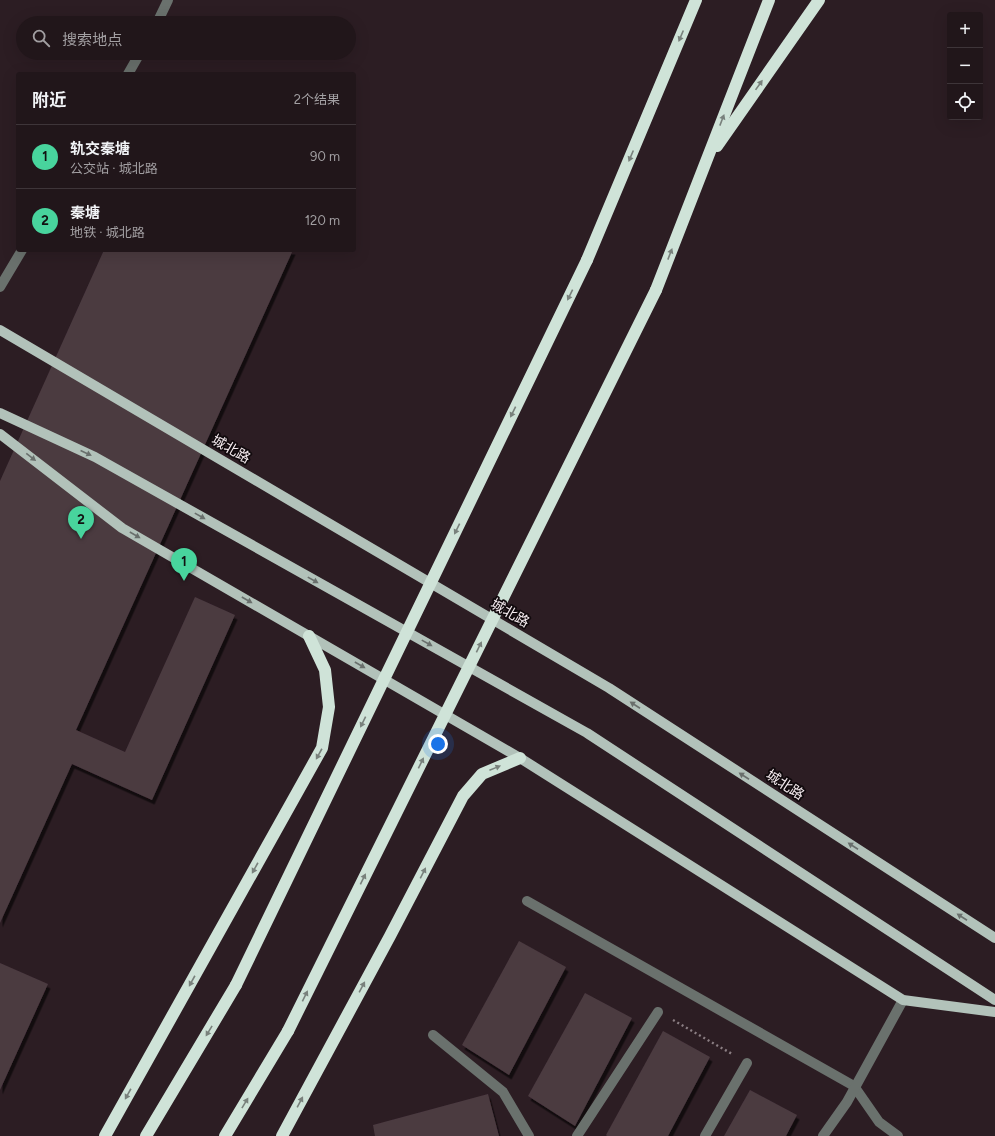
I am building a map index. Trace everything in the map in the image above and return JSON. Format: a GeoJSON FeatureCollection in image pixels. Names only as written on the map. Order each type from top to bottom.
{"type":"FeatureCollection","features":[{"type":"Feature","properties":{"kind":"highway"},"geometry":{"type":"LineString","coordinates":[[146,1136],[236,985],[587,260],[696,0]]}},
{"type":"Feature","properties":{"kind":"highway"},"geometry":{"type":"LineString","coordinates":[[225,1136],[288,1031],[656,290],[769,0]]}},
{"type":"Feature","properties":{"kind":"highway"},"geometry":{"type":"LineString","coordinates":[[705,163],[818,0]]}},
{"type":"Feature","properties":{"kind":"highway"},"geometry":{"type":"LineString","coordinates":[[105,1136],[322,748],[329,707],[324,670],[309,636]]}},
{"type":"Feature","properties":{"kind":"highway"},"geometry":{"type":"LineString","coordinates":[[282,1136],[390,936],[463,796],[482,774],[520,758]]}},
{"type":"Feature","properties":{"kind":"main road","name":"城北路"},"geometry":{"type":"LineString","coordinates":[[0,330],[609,688],[995,938]]}},
{"type":"Feature","properties":{"kind":"main road"},"geometry":{"type":"LineString","coordinates":[[0,413],[95,457],[587,733],[995,1000]]}},
{"type":"Feature","properties":{"kind":"main road"},"geometry":{"type":"LineString","coordinates":[[0,434],[122,528],[520,758],[903,1000],[995,1012]]}},
{"type":"Feature","properties":{"kind":"street"},"geometry":{"type":"LineString","coordinates":[[161,16],[168,0]]}},
{"type":"Feature","properties":{"kind":"street"},"geometry":{"type":"LineString","coordinates":[[129,72],[136,60]]}},
{"type":"Feature","properties":{"kind":"street"},"geometry":{"type":"LineString","coordinates":[[0,287],[21,252]]}},
{"type":"Feature","properties":{"kind":"street"},"geometry":{"type":"LineString","coordinates":[[527,901],[854,1086],[879,1122],[898,1136]]}},
{"type":"Feature","properties":{"kind":"street"},"geometry":{"type":"LineString","coordinates":[[823,1136],[846,1102],[903,1000]]}},
{"type":"Feature","properties":{"kind":"street"},"geometry":{"type":"LineString","coordinates":[[577,1136],[658,1012]]}},
{"type":"Feature","properties":{"kind":"street"},"geometry":{"type":"LineString","coordinates":[[433,1034],[503,1092],[529,1136]]}},
{"type":"Feature","properties":{"kind":"street"},"geometry":{"type":"LineString","coordinates":[[706,1136],[747,1063]]}},
{"type":"Feature","properties":{"kind":"path"},"geometry":{"type":"LineString","coordinates":[[658,1012],[747,1063]]}},
{"type":"Feature","properties":{"kind":"building"},"geometry":{"type":"Polygon","coordinates":[[[103,252],[292,252],[76,730],[125,752],[195,597],[235,615],[152,800],[72,764],[0,923],[0,481],[103,252]]]}},
{"type":"Feature","properties":{"kind":"building"},"geometry":{"type":"Polygon","coordinates":[[[519,941],[566,967],[509,1075],[462,1045],[519,941]]]}},
{"type":"Feature","properties":{"kind":"building"},"geometry":{"type":"Polygon","coordinates":[[[0,963],[48,984],[0,1090],[0,963]]]}},
{"type":"Feature","properties":{"kind":"building"},"geometry":{"type":"Polygon","coordinates":[[[585,993],[632,1018],[575,1126],[528,1096],[585,993]]]}},
{"type":"Feature","properties":{"kind":"building"},"geometry":{"type":"Polygon","coordinates":[[[663,1031],[710,1057],[668,1136],[607,1136],[606,1135],[663,1031]]]}},
{"type":"Feature","properties":{"kind":"building"},"geometry":{"type":"Polygon","coordinates":[[[750,1090],[797,1115],[786,1136],[724,1136],[750,1090]]]}},
{"type":"Feature","properties":{"kind":"building"},"geometry":{"type":"Polygon","coordinates":[[[488,1094],[499,1136],[375,1136],[373,1125],[488,1094]]]}},
{"type":"Feature","properties":{"kind":"place","name":"秦塘"},"geometry":{"type":"Point","coordinates":[81,539]}},
{"type":"Feature","properties":{"kind":"place","name":"轨交秦塘"},"geometry":{"type":"Point","coordinates":[184,581]}}]}
